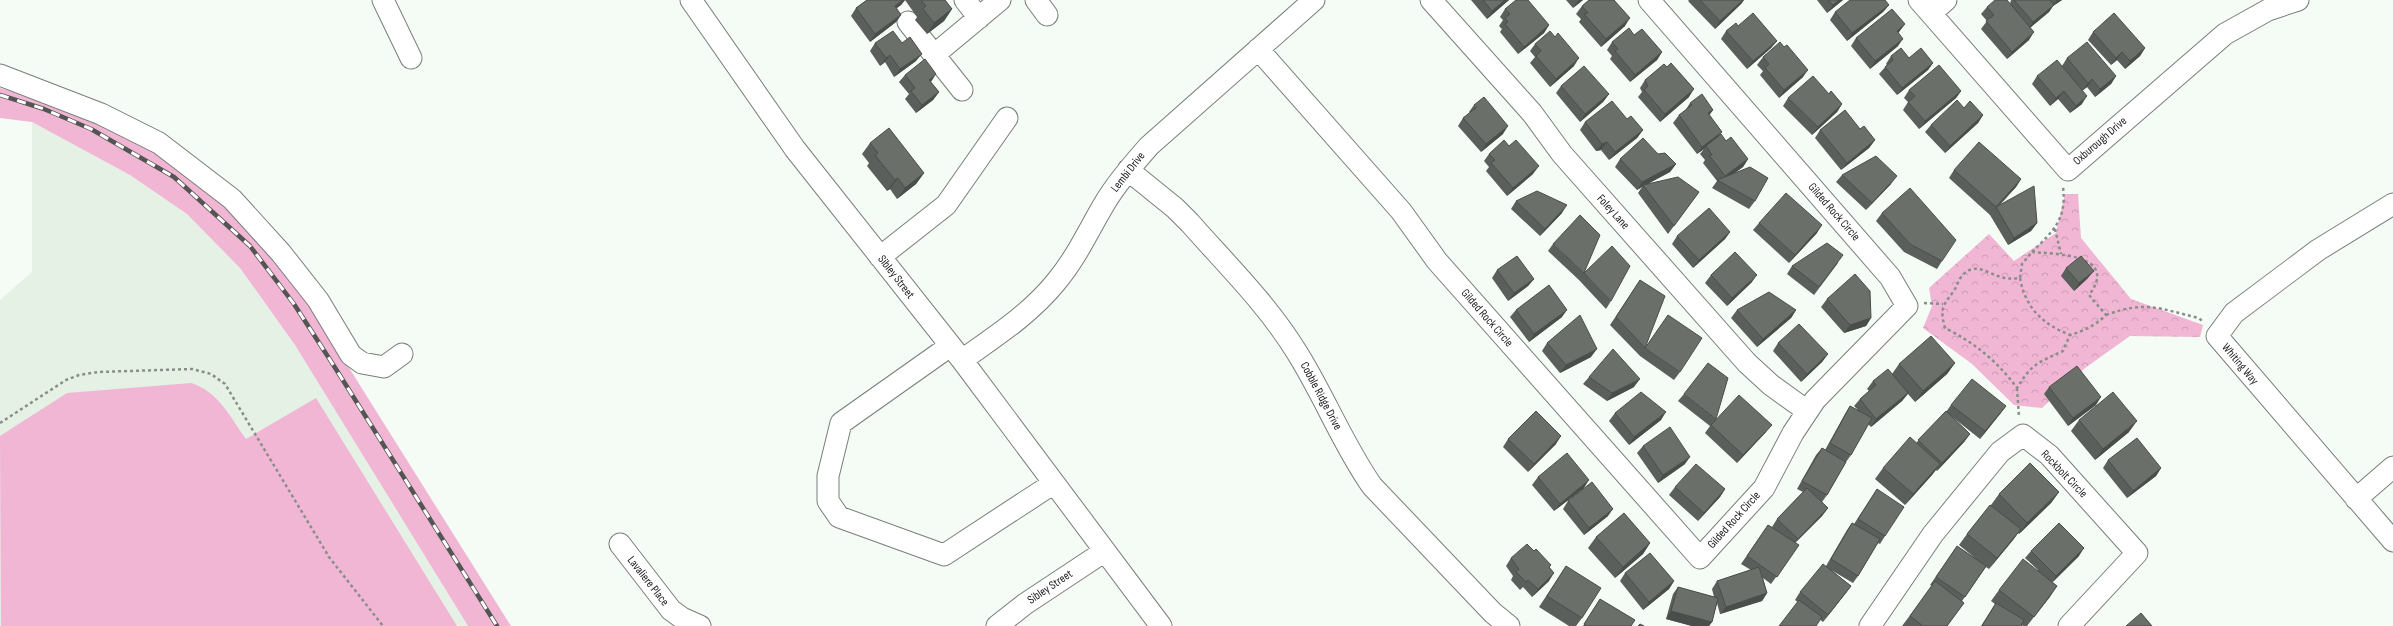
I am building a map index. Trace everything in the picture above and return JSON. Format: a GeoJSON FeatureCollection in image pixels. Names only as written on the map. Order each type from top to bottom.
{"type":"FeatureCollection","features":[{"type":"Feature","properties":{"kind":"street"},"geometry":{"type":"LineString","coordinates":[[383,0],[411,58]]}},
{"type":"Feature","properties":{"kind":"street","name":"Sibley Street"},"geometry":{"type":"LineString","coordinates":[[691,0],[795,149],[956,353],[1161,626]]}},
{"type":"Feature","properties":{"kind":"street"},"geometry":{"type":"LineString","coordinates":[[966,0],[979,18]]}},
{"type":"Feature","properties":{"kind":"street"},"geometry":{"type":"LineString","coordinates":[[934,55],[1000,0]]}},
{"type":"Feature","properties":{"kind":"street","name":"Lembi Drive"},"geometry":{"type":"LineString","coordinates":[[1054,483],[944,555],[839,517],[828,501],[828,476],[841,423],[956,353],[1013,324],[1056,282],[1080,250],[1106,201],[1128,170],[1149,146],[1314,0]]}},
{"type":"Feature","properties":{"kind":"street","name":"Foley Lane"},"geometry":{"type":"LineString","coordinates":[[1431,0],[1532,113],[1562,154],[1747,363],[1770,385],[1807,412]]}},
{"type":"Feature","properties":{"kind":"street","name":"Gilded Rock Circle"},"geometry":{"type":"LineString","coordinates":[[1258,49],[1401,211],[1443,267],[1700,558],[1764,488],[1807,412],[1907,306],[1890,276],[1649,0]]}},
{"type":"Feature","properties":{"kind":"street"},"geometry":{"type":"LineString","coordinates":[[1925,7],[1946,0]]}},
{"type":"Feature","properties":{"kind":"street","name":"Oxburough Drive"},"geometry":{"type":"LineString","coordinates":[[1925,7],[2068,170],[2225,34],[2268,10],[2298,0]]}},
{"type":"Feature","properties":{"kind":"street"},"geometry":{"type":"LineString","coordinates":[[908,22],[962,90]]}},
{"type":"Feature","properties":{"kind":"street"},"geometry":{"type":"LineString","coordinates":[[0,75],[101,114],[159,143],[232,199],[281,253],[318,300],[351,355],[362,363],[384,366],[402,354]]}},
{"type":"Feature","properties":{"kind":"street"},"geometry":{"type":"LineString","coordinates":[[880,257],[946,205],[1007,118]]}},
{"type":"Feature","properties":{"kind":"street","name":"Cobble Ridge Drive"},"geometry":{"type":"LineString","coordinates":[[1128,170],[1190,223],[1280,325],[1297,352],[1355,462],[1372,486],[1493,613],[1510,626]]}},
{"type":"Feature","properties":{"kind":"street","name":"Whiting Way"},"geometry":{"type":"LineString","coordinates":[[2393,204],[2318,250],[2234,312],[2217,336],[2393,541]]}},
{"type":"Feature","properties":{"kind":"street"},"geometry":{"type":"LineString","coordinates":[[1870,626],[1933,534],[2000,452],[2023,435]]}},
{"type":"Feature","properties":{"kind":"street","name":"Rockbolt Circle"},"geometry":{"type":"LineString","coordinates":[[2023,435],[2050,456],[2137,553],[2069,626]]}},
{"type":"Feature","properties":{"kind":"street"},"geometry":{"type":"LineString","coordinates":[[2356,499],[2393,467]]}},
{"type":"Feature","properties":{"kind":"street","name":"Lavaliere Place"},"geometry":{"type":"LineString","coordinates":[[620,544],[671,610],[682,618],[700,626]]}},
{"type":"Feature","properties":{"kind":"street","name":"Sibley Street"},"geometry":{"type":"LineString","coordinates":[[997,626],[1025,604],[1105,551]]}},
{"type":"Feature","properties":{"kind":"path"},"geometry":{"type":"LineString","coordinates":[[2068,170],[2063,184],[2064,205],[2061,217],[2055,229],[2022,264],[2020,278],[2026,301],[2036,315],[2059,331],[2070,335],[2082,332],[2098,323],[2106,315],[2126,308],[2157,307],[2199,318],[2217,336]]}},
{"type":"Feature","properties":{"kind":"path"},"geometry":{"type":"LineString","coordinates":[[2055,229],[2061,254]]}},
{"type":"Feature","properties":{"kind":"path"},"geometry":{"type":"LineString","coordinates":[[2032,252],[2061,254],[2085,259],[2090,263],[2097,273],[2095,286],[2089,295],[2106,315]]}},
{"type":"Feature","properties":{"kind":"path"},"geometry":{"type":"LineString","coordinates":[[2020,278],[1998,276],[1980,268],[1970,270],[1962,275],[1954,291],[1943,304],[1941,315],[1944,328],[1982,350],[2001,367],[2017,388],[2023,435]]}},
{"type":"Feature","properties":{"kind":"path"},"geometry":{"type":"LineString","coordinates":[[2017,388],[2027,371],[2039,361],[2063,351],[2070,335]]}},
{"type":"Feature","properties":{"kind":"path"},"geometry":{"type":"LineString","coordinates":[[0,423],[66,380],[79,375],[98,372],[192,368],[211,374],[225,384],[329,557],[383,626]]}},
{"type":"Feature","properties":{"kind":"shaded area"},"geometry":{"type":"Polygon","coordinates":[[[32,122],[130,175],[187,214],[240,268],[295,345],[468,626],[0,626],[0,300],[32,272],[32,122]]]}},
{"type":"Feature","properties":{"kind":"green space"},"geometry":{"type":"Polygon","coordinates":[[[0,88],[55,103],[151,149],[243,220],[319,320],[511,626],[468,626],[295,345],[240,268],[187,214],[130,175],[32,122],[0,118],[0,88]]]}},
{"type":"Feature","properties":{"kind":"green space"},"geometry":{"type":"Polygon","coordinates":[[[2065,194],[2078,194],[2081,238],[2131,299],[2203,325],[2200,337],[2130,336],[2085,368],[2042,408],[2014,405],[1972,364],[1923,328],[1932,306],[1929,288],[1989,234],[2014,261],[2056,233],[2065,194]]]}},
{"type":"Feature","properties":{"kind":"green space"},"geometry":{"type":"Polygon","coordinates":[[[191,383],[209,392],[223,406],[246,439],[316,398],[457,626],[1,626],[0,436],[67,393],[191,383]]]}},
{"type":"Feature","properties":{"kind":"building"},"geometry":{"type":"Polygon","coordinates":[[[867,0],[903,0],[895,6],[901,15],[875,34],[856,8],[867,0]]]}},
{"type":"Feature","properties":{"kind":"building"},"geometry":{"type":"Polygon","coordinates":[[[921,0],[945,0],[952,9],[934,23],[923,9],[926,6],[921,0]]]}},
{"type":"Feature","properties":{"kind":"building"},"geometry":{"type":"Polygon","coordinates":[[[1483,0],[1505,0],[1492,11],[1483,0]]]}},
{"type":"Feature","properties":{"kind":"building"},"geometry":{"type":"Polygon","coordinates":[[[1516,0],[1528,0],[1549,25],[1524,47],[1505,24],[1508,22],[1505,18],[1510,14],[1505,9],[1516,0]]]}},
{"type":"Feature","properties":{"kind":"building"},"geometry":{"type":"Polygon","coordinates":[[[1589,0],[1614,0],[1630,18],[1606,39],[1584,14],[1588,13],[1582,6],[1589,0]]]}},
{"type":"Feature","properties":{"kind":"building"},"geometry":{"type":"Polygon","coordinates":[[[1700,0],[1743,0],[1720,21],[1700,0]]]}},
{"type":"Feature","properties":{"kind":"building"},"geometry":{"type":"Polygon","coordinates":[[[1828,0],[1839,0],[1833,5],[1828,0]]]}},
{"type":"Feature","properties":{"kind":"building"},"geometry":{"type":"Polygon","coordinates":[[[1850,0],[1885,0],[1889,5],[1852,33],[1835,12],[1850,0]]]}},
{"type":"Feature","properties":{"kind":"building"},"geometry":{"type":"Polygon","coordinates":[[[1995,0],[2007,0],[2034,32],[2012,52],[1986,21],[1994,15],[1987,7],[1995,0]]]}},
{"type":"Feature","properties":{"kind":"building"},"geometry":{"type":"Polygon","coordinates":[[[2014,0],[2050,0],[2054,5],[2033,22],[2014,0]]]}},
{"type":"Feature","properties":{"kind":"building"},"geometry":{"type":"Polygon","coordinates":[[[1892,9],[1905,24],[1897,31],[1903,39],[1875,61],[1856,38],[1892,9]]]}},
{"type":"Feature","properties":{"kind":"building"},"geometry":{"type":"Polygon","coordinates":[[[1753,13],[1777,41],[1753,61],[1726,31],[1736,23],[1738,26],[1753,13]]]}},
{"type":"Feature","properties":{"kind":"building"},"geometry":{"type":"Polygon","coordinates":[[[2114,13],[2145,48],[2130,61],[2122,52],[2116,58],[2093,32],[2114,13]]]}},
{"type":"Feature","properties":{"kind":"building"},"geometry":{"type":"Polygon","coordinates":[[[1629,28],[1634,35],[1642,29],[1662,52],[1635,75],[1615,51],[1618,49],[1612,42],[1629,28]]]}},
{"type":"Feature","properties":{"kind":"building"},"geometry":{"type":"Polygon","coordinates":[[[893,31],[902,43],[910,37],[922,54],[900,69],[890,55],[886,58],[875,43],[893,31]]]}},
{"type":"Feature","properties":{"kind":"building"},"geometry":{"type":"Polygon","coordinates":[[[1550,31],[1555,37],[1558,33],[1579,58],[1556,79],[1536,56],[1541,51],[1535,44],[1550,31]]]}},
{"type":"Feature","properties":{"kind":"building"},"geometry":{"type":"Polygon","coordinates":[[[1780,42],[1784,47],[1787,45],[1808,70],[1784,90],[1765,68],[1769,64],[1763,57],[1780,42]]]}},
{"type":"Feature","properties":{"kind":"building"},"geometry":{"type":"Polygon","coordinates":[[[2087,42],[2116,76],[2100,89],[2092,79],[2088,83],[2067,58],[2087,42]]]}},
{"type":"Feature","properties":{"kind":"building"},"geometry":{"type":"Polygon","coordinates":[[[1901,48],[1909,58],[1921,48],[1933,63],[1902,88],[1885,67],[1893,60],[1891,56],[1901,48]]]}},
{"type":"Feature","properties":{"kind":"building"},"geometry":{"type":"Polygon","coordinates":[[[925,59],[936,74],[929,80],[939,92],[922,105],[911,91],[915,88],[905,75],[925,59]]]}},
{"type":"Feature","properties":{"kind":"building"},"geometry":{"type":"Polygon","coordinates":[[[2057,60],[2087,96],[2076,106],[2064,91],[2056,98],[2037,76],[2057,60]]]}},
{"type":"Feature","properties":{"kind":"building"},"geometry":{"type":"Polygon","coordinates":[[[1671,63],[1694,89],[1665,114],[1644,90],[1648,86],[1645,80],[1664,64],[1667,67],[1671,63]]]}},
{"type":"Feature","properties":{"kind":"building"},"geometry":{"type":"Polygon","coordinates":[[[1939,65],[1961,91],[1925,121],[1908,102],[1915,96],[1909,90],[1939,65]]]}},
{"type":"Feature","properties":{"kind":"building"},"geometry":{"type":"Polygon","coordinates":[[[1584,66],[1609,94],[1585,114],[1561,86],[1584,66]]]}},
{"type":"Feature","properties":{"kind":"building"},"geometry":{"type":"Polygon","coordinates":[[[1813,76],[1829,94],[1831,91],[1842,104],[1818,127],[1788,98],[1813,76]]]}},
{"type":"Feature","properties":{"kind":"building"},"geometry":{"type":"Polygon","coordinates":[[[1702,94],[1713,110],[1708,113],[1722,132],[1702,147],[1679,115],[1692,105],[1690,103],[1702,94]]]}},
{"type":"Feature","properties":{"kind":"building"},"geometry":{"type":"Polygon","coordinates":[[[1484,97],[1508,126],[1486,144],[1463,118],[1477,107],[1474,105],[1484,97]]]}},
{"type":"Feature","properties":{"kind":"building"},"geometry":{"type":"Polygon","coordinates":[[[1957,100],[1964,108],[1970,101],[1983,115],[1950,146],[1931,125],[1957,100]]]}},
{"type":"Feature","properties":{"kind":"building"},"geometry":{"type":"Polygon","coordinates":[[[1612,101],[1627,119],[1631,116],[1643,130],[1615,152],[1607,142],[1602,144],[1585,122],[1612,101]]]}},
{"type":"Feature","properties":{"kind":"building"},"geometry":{"type":"Polygon","coordinates":[[[1845,110],[1860,129],[1864,126],[1875,140],[1847,163],[1820,130],[1845,110]]]}},
{"type":"Feature","properties":{"kind":"building"},"geometry":{"type":"Polygon","coordinates":[[[889,128],[924,173],[905,188],[898,178],[895,180],[875,155],[878,153],[870,143],[889,128]]]}},
{"type":"Feature","properties":{"kind":"building"},"geometry":{"type":"Polygon","coordinates":[[[1721,134],[1726,141],[1731,137],[1748,159],[1725,176],[1709,155],[1712,155],[1706,146],[1721,134]]]}},
{"type":"Feature","properties":{"kind":"building"},"geometry":{"type":"Polygon","coordinates":[[[1643,138],[1658,154],[1665,153],[1676,164],[1642,182],[1620,159],[1643,138]]]}},
{"type":"Feature","properties":{"kind":"building"},"geometry":{"type":"Polygon","coordinates":[[[1504,140],[1509,146],[1516,140],[1539,166],[1513,188],[1491,163],[1495,160],[1489,154],[1504,140]]]}},
{"type":"Feature","properties":{"kind":"building"},"geometry":{"type":"Polygon","coordinates":[[[1979,142],[2021,179],[1996,207],[1954,170],[1979,142]]]}},
{"type":"Feature","properties":{"kind":"building"},"geometry":{"type":"Polygon","coordinates":[[[1876,156],[1897,176],[1872,203],[1842,175],[1876,156]]]}},
{"type":"Feature","properties":{"kind":"building"},"geometry":{"type":"Polygon","coordinates":[[[1750,167],[1768,178],[1755,201],[1717,180],[1750,167]]]}},
{"type":"Feature","properties":{"kind":"building"},"geometry":{"type":"Polygon","coordinates":[[[1678,177],[1699,192],[1674,226],[1643,185],[1678,177]]]}},
{"type":"Feature","properties":{"kind":"building"},"geometry":{"type":"Polygon","coordinates":[[[2034,186],[2037,223],[2014,238],[1996,207],[2034,186]]]}},
{"type":"Feature","properties":{"kind":"building"},"geometry":{"type":"Polygon","coordinates":[[[1910,188],[1956,240],[1942,261],[1910,244],[1882,213],[1910,188]]]}},
{"type":"Feature","properties":{"kind":"building"},"geometry":{"type":"Polygon","coordinates":[[[1537,191],[1567,205],[1545,229],[1516,201],[1537,191]]]}},
{"type":"Feature","properties":{"kind":"building"},"geometry":{"type":"Polygon","coordinates":[[[1786,193],[1822,225],[1795,255],[1759,223],[1786,193]]]}},
{"type":"Feature","properties":{"kind":"building"},"geometry":{"type":"Polygon","coordinates":[[[1709,208],[1730,232],[1699,260],[1677,236],[1709,208]]]}},
{"type":"Feature","properties":{"kind":"building"},"geometry":{"type":"Polygon","coordinates":[[[1580,215],[1600,235],[1584,273],[1553,244],[1580,215]]]}},
{"type":"Feature","properties":{"kind":"building"},"geometry":{"type":"Polygon","coordinates":[[[1827,243],[1843,255],[1819,287],[1792,266],[1827,243]]]}},
{"type":"Feature","properties":{"kind":"building"},"geometry":{"type":"Polygon","coordinates":[[[1612,246],[1630,266],[1611,301],[1584,273],[1612,246]]]}},
{"type":"Feature","properties":{"kind":"building"},"geometry":{"type":"Polygon","coordinates":[[[1735,252],[1757,275],[1732,298],[1711,275],[1735,252]]]}},
{"type":"Feature","properties":{"kind":"building"},"geometry":{"type":"Polygon","coordinates":[[[1517,256],[1534,279],[1514,293],[1497,270],[1517,256]]]}},
{"type":"Feature","properties":{"kind":"building"},"geometry":{"type":"Polygon","coordinates":[[[2081,256],[2094,271],[2079,283],[2066,268],[2081,256]]]}},
{"type":"Feature","properties":{"kind":"building"},"geometry":{"type":"Polygon","coordinates":[[[1855,274],[1870,291],[1871,318],[1850,325],[1827,299],[1855,274]]]}},
{"type":"Feature","properties":{"kind":"building"},"geometry":{"type":"Polygon","coordinates":[[[1640,280],[1665,296],[1645,348],[1616,317],[1640,280]]]}},
{"type":"Feature","properties":{"kind":"building"},"geometry":{"type":"Polygon","coordinates":[[[1549,285],[1567,310],[1534,334],[1516,310],[1549,285]]]}},
{"type":"Feature","properties":{"kind":"building"},"geometry":{"type":"Polygon","coordinates":[[[1769,292],[1796,310],[1763,339],[1737,310],[1769,292]]]}},
{"type":"Feature","properties":{"kind":"building"},"geometry":{"type":"Polygon","coordinates":[[[1580,315],[1597,349],[1566,365],[1547,343],[1580,315]]]}},
{"type":"Feature","properties":{"kind":"building"},"geometry":{"type":"Polygon","coordinates":[[[1668,315],[1702,338],[1680,372],[1645,348],[1668,315]]]}},
{"type":"Feature","properties":{"kind":"building"},"geometry":{"type":"Polygon","coordinates":[[[1799,324],[1828,354],[1807,374],[1778,343],[1799,324]]]}},
{"type":"Feature","properties":{"kind":"building"},"geometry":{"type":"Polygon","coordinates":[[[1931,336],[1955,363],[1923,391],[1899,364],[1931,336]]]}},
{"type":"Feature","properties":{"kind":"building"},"geometry":{"type":"Polygon","coordinates":[[[1613,349],[1640,379],[1612,393],[1589,377],[1613,349]]]}},
{"type":"Feature","properties":{"kind":"building"},"geometry":{"type":"Polygon","coordinates":[[[1708,363],[1728,378],[1716,419],[1684,394],[1708,363]]]}},
{"type":"Feature","properties":{"kind":"building"},"geometry":{"type":"Polygon","coordinates":[[[2077,366],[2101,397],[2073,418],[2049,387],[2077,366]]]}},
{"type":"Feature","properties":{"kind":"building"},"geometry":{"type":"Polygon","coordinates":[[[1888,369],[1908,393],[1876,419],[1860,399],[1876,385],[1873,381],[1888,369]]]}},
{"type":"Feature","properties":{"kind":"building"},"geometry":{"type":"Polygon","coordinates":[[[1972,379],[2006,406],[1985,431],[1951,405],[1972,379]]]}},
{"type":"Feature","properties":{"kind":"building"},"geometry":{"type":"Polygon","coordinates":[[[1641,392],[1666,412],[1634,437],[1615,413],[1641,392]]]}},
{"type":"Feature","properties":{"kind":"building"},"geometry":{"type":"Polygon","coordinates":[[[2113,392],[2137,421],[2103,449],[2079,420],[2113,392]]]}},
{"type":"Feature","properties":{"kind":"building"},"geometry":{"type":"Polygon","coordinates":[[[1739,395],[1772,425],[1743,455],[1711,425],[1739,395]]]}},
{"type":"Feature","properties":{"kind":"building"},"geometry":{"type":"Polygon","coordinates":[[[1850,406],[1872,418],[1851,455],[1830,443],[1850,406]]]}},
{"type":"Feature","properties":{"kind":"building"},"geometry":{"type":"Polygon","coordinates":[[[1536,411],[1561,436],[1534,464],[1508,439],[1536,411]]]}},
{"type":"Feature","properties":{"kind":"building"},"geometry":{"type":"Polygon","coordinates":[[[1946,411],[1970,434],[1942,463],[1918,440],[1946,411]]]}},
{"type":"Feature","properties":{"kind":"building"},"geometry":{"type":"Polygon","coordinates":[[[1670,427],[1690,457],[1663,475],[1643,446],[1670,427]]]}},
{"type":"Feature","properties":{"kind":"building"},"geometry":{"type":"Polygon","coordinates":[[[1910,437],[1940,464],[1913,494],[1883,468],[1910,437]]]}},
{"type":"Feature","properties":{"kind":"building"},"geometry":{"type":"Polygon","coordinates":[[[2137,438],[2161,468],[2133,491],[2108,460],[2137,438]]]}},
{"type":"Feature","properties":{"kind":"building"},"geometry":{"type":"Polygon","coordinates":[[[1822,448],[1846,462],[1827,495],[1802,481],[1822,448]]]}},
{"type":"Feature","properties":{"kind":"building"},"geometry":{"type":"Polygon","coordinates":[[[1567,453],[1589,480],[1560,504],[1538,477],[1567,453]]]}},
{"type":"Feature","properties":{"kind":"building"},"geometry":{"type":"Polygon","coordinates":[[[2030,463],[2059,492],[2027,523],[1999,494],[2030,463]]]}},
{"type":"Feature","properties":{"kind":"building"},"geometry":{"type":"Polygon","coordinates":[[[1696,464],[1725,489],[1704,513],[1675,487],[1696,464]]]}},
{"type":"Feature","properties":{"kind":"building"},"geometry":{"type":"Polygon","coordinates":[[[1592,482],[1613,509],[1589,528],[1568,501],[1592,482]]]}},
{"type":"Feature","properties":{"kind":"building"},"geometry":{"type":"Polygon","coordinates":[[[1807,488],[1828,508],[1798,539],[1777,519],[1807,488]]]}},
{"type":"Feature","properties":{"kind":"building"},"geometry":{"type":"Polygon","coordinates":[[[1877,489],[1904,507],[1885,536],[1858,519],[1877,489]]]}},
{"type":"Feature","properties":{"kind":"building"},"geometry":{"type":"Polygon","coordinates":[[[1990,505],[2021,529],[1997,558],[1967,534],[1990,505]]]}},
{"type":"Feature","properties":{"kind":"building"},"geometry":{"type":"Polygon","coordinates":[[[1624,513],[1650,543],[1623,567],[1596,537],[1624,513]]]}},
{"type":"Feature","properties":{"kind":"building"},"geometry":{"type":"Polygon","coordinates":[[[1852,523],[1880,539],[1858,576],[1831,559],[1852,523]]]}},
{"type":"Feature","properties":{"kind":"building"},"geometry":{"type":"Polygon","coordinates":[[[2059,523],[2084,548],[2056,576],[2031,551],[2059,523]]]}},
{"type":"Feature","properties":{"kind":"building"},"geometry":{"type":"Polygon","coordinates":[[[1768,525],[1799,545],[1777,577],[1747,556],[1768,525]]]}},
{"type":"Feature","properties":{"kind":"building"},"geometry":{"type":"Polygon","coordinates":[[[1527,544],[1534,551],[1536,549],[1551,565],[1549,567],[1554,573],[1538,589],[1528,580],[1526,582],[1516,572],[1519,569],[1511,558],[1527,544]]]}},
{"type":"Feature","properties":{"kind":"building"},"geometry":{"type":"Polygon","coordinates":[[[1957,546],[1986,566],[1965,597],[1936,577],[1957,546]]]}},
{"type":"Feature","properties":{"kind":"building"},"geometry":{"type":"Polygon","coordinates":[[[1650,553],[1674,581],[1649,602],[1625,573],[1650,553]]]}},
{"type":"Feature","properties":{"kind":"building"},"geometry":{"type":"Polygon","coordinates":[[[2023,559],[2057,586],[2034,617],[1999,590],[2023,559]]]}},
{"type":"Feature","properties":{"kind":"building"},"geometry":{"type":"Polygon","coordinates":[[[1823,564],[1851,586],[1828,615],[1800,592],[1823,564]]]}},
{"type":"Feature","properties":{"kind":"building"},"geometry":{"type":"Polygon","coordinates":[[[1566,566],[1601,588],[1582,618],[1547,596],[1566,566]]]}},
{"type":"Feature","properties":{"kind":"building"},"geometry":{"type":"Polygon","coordinates":[[[1759,567],[1767,593],[1726,607],[1717,581],[1759,567]]]}},
{"type":"Feature","properties":{"kind":"building"},"geometry":{"type":"Polygon","coordinates":[[[1935,581],[1964,603],[1947,626],[1923,626],[1910,616],[1935,581]]]}},
{"type":"Feature","properties":{"kind":"building"},"geometry":{"type":"Polygon","coordinates":[[[1678,587],[1718,598],[1712,622],[1671,611],[1678,587]]]}},
{"type":"Feature","properties":{"kind":"building"},"geometry":{"type":"Polygon","coordinates":[[[1600,599],[1635,620],[1631,626],[1587,626],[1584,624],[1600,599]]]}},
{"type":"Feature","properties":{"kind":"building"},"geometry":{"type":"Polygon","coordinates":[[[1799,600],[1822,617],[1816,626],[1779,626],[1799,600]]]}},
{"type":"Feature","properties":{"kind":"building"},"geometry":{"type":"Polygon","coordinates":[[[1996,603],[2024,620],[2021,626],[1982,626],[1996,603]]]}},
{"type":"Feature","properties":{"kind":"building"},"geometry":{"type":"Polygon","coordinates":[[[2141,613],[2152,626],[2126,626],[2141,613]]]}},
{"type":"Feature","properties":{"kind":"railway"},"geometry":{"type":"LineString","coordinates":[[0,95],[44,109],[91,129],[174,177],[250,246],[294,304],[497,626]]}}]}
